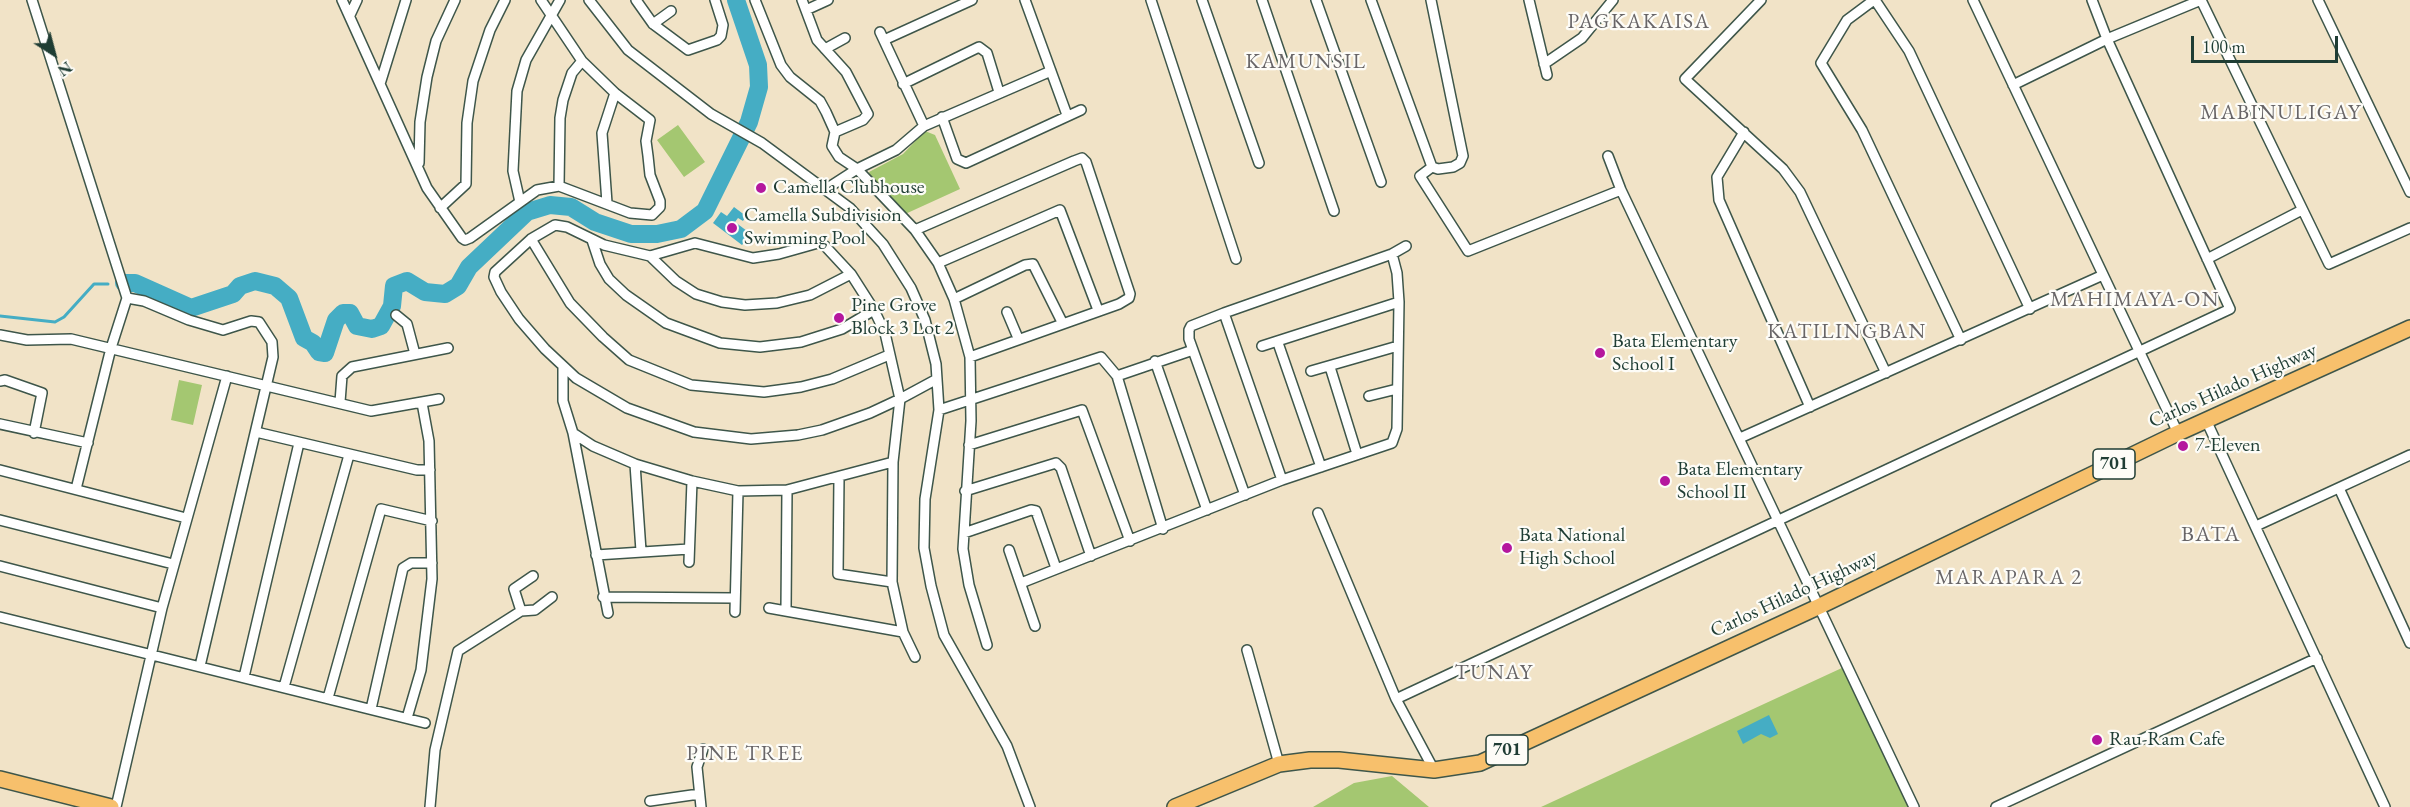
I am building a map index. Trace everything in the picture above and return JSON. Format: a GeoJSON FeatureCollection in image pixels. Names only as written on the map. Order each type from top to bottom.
{"type":"FeatureCollection","features":[{"type":"Feature","properties":{"kind":"main road","name":"Carlos Hilado Highway"},"geometry":{"type":"LineString","coordinates":[[1175,807],[1279,764],[1310,760],[1339,760],[1434,770],[1480,762],[1820,606],[2178,433],[2410,328]]}},
{"type":"Feature","properties":{"kind":"main road"},"geometry":{"type":"LineString","coordinates":[[0,779],[94,805],[111,807]]}},
{"type":"Feature","properties":{"kind":"street"},"geometry":{"type":"LineString","coordinates":[[32,0],[127,298],[111,348],[75,489]]}},
{"type":"Feature","properties":{"kind":"street"},"geometry":{"type":"LineString","coordinates":[[342,0],[426,188],[465,240],[537,190],[559,186],[630,213],[652,215],[660,207],[660,201],[650,175],[646,141],[650,120],[615,93],[582,61],[541,0]]}},
{"type":"Feature","properties":{"kind":"street"},"geometry":{"type":"LineString","coordinates":[[350,15],[357,0]]}},
{"type":"Feature","properties":{"kind":"street"},"geometry":{"type":"LineString","coordinates":[[380,84],[406,0]]}},
{"type":"Feature","properties":{"kind":"street"},"geometry":{"type":"LineString","coordinates":[[419,168],[420,122],[427,76],[436,41],[455,0]]}},
{"type":"Feature","properties":{"kind":"street"},"geometry":{"type":"LineString","coordinates":[[440,208],[466,184],[467,123],[473,81],[490,30],[505,0]]}},
{"type":"Feature","properties":{"kind":"street"},"geometry":{"type":"LineString","coordinates":[[520,202],[513,171],[517,91],[526,60],[549,15],[560,0]]}},
{"type":"Feature","properties":{"kind":"street"},"geometry":{"type":"LineString","coordinates":[[589,0],[628,50],[711,114],[752,136],[826,189],[869,227],[898,265],[925,320],[937,379],[939,410],[925,499],[924,548],[931,586],[944,635],[1007,746],[1030,807]]}},
{"type":"Feature","properties":{"kind":"street"},"geometry":{"type":"LineString","coordinates":[[636,0],[653,24],[688,50],[717,40],[723,25],[715,0]]}},
{"type":"Feature","properties":{"kind":"street"},"geometry":{"type":"LineString","coordinates":[[755,0],[781,64],[790,77],[820,101],[835,132],[832,146],[843,162],[856,169],[915,230],[938,263],[954,299],[970,357],[971,401],[963,549],[969,585],[987,645]]}},
{"type":"Feature","properties":{"kind":"street"},"geometry":{"type":"LineString","coordinates":[[802,0],[817,40],[846,72],[868,114],[863,120],[835,132]]}},
{"type":"Feature","properties":{"kind":"street"},"geometry":{"type":"LineString","coordinates":[[806,10],[828,0]]}},
{"type":"Feature","properties":{"kind":"street"},"geometry":{"type":"LineString","coordinates":[[924,126],[882,36],[972,0]]}},
{"type":"Feature","properties":{"kind":"street"},"geometry":{"type":"LineString","coordinates":[[1025,0],[1067,115]]}},
{"type":"Feature","properties":{"kind":"street"},"geometry":{"type":"LineString","coordinates":[[1151,0],[1236,259]]}},
{"type":"Feature","properties":{"kind":"street"},"geometry":{"type":"LineString","coordinates":[[1203,0],[1259,163]]}},
{"type":"Feature","properties":{"kind":"street"},"geometry":{"type":"LineString","coordinates":[[1262,0],[1334,211]]}},
{"type":"Feature","properties":{"kind":"street"},"geometry":{"type":"LineString","coordinates":[[1316,0],[1381,182]]}},
{"type":"Feature","properties":{"kind":"street"},"geometry":{"type":"LineString","coordinates":[[1371,0],[1432,167]]}},
{"type":"Feature","properties":{"kind":"street"},"geometry":{"type":"LineString","coordinates":[[1431,0],[1463,156],[1460,163],[1453,167],[1438,169],[1432,167]]}},
{"type":"Feature","properties":{"kind":"street"},"geometry":{"type":"LineString","coordinates":[[1529,0],[1547,75]]}},
{"type":"Feature","properties":{"kind":"street"},"geometry":{"type":"LineString","coordinates":[[1544,63],[1582,38],[1613,0]]}},
{"type":"Feature","properties":{"kind":"street"},"geometry":{"type":"LineString","coordinates":[[1761,0],[1685,79],[1783,169],[1800,192],[1886,373]]}},
{"type":"Feature","properties":{"kind":"street"},"geometry":{"type":"LineString","coordinates":[[1961,340],[1862,130],[1821,63],[1840,28],[1875,0],[1909,51],[2030,309]]}},
{"type":"Feature","properties":{"kind":"street"},"geometry":{"type":"LineString","coordinates":[[1973,0],[2178,433]]}},
{"type":"Feature","properties":{"kind":"street"},"geometry":{"type":"LineString","coordinates":[[1396,699],[2230,309],[2107,39],[2092,0]]}},
{"type":"Feature","properties":{"kind":"street"},"geometry":{"type":"LineString","coordinates":[[2013,85],[2107,39],[2201,0],[2329,264],[2410,228]]}},
{"type":"Feature","properties":{"kind":"street"},"geometry":{"type":"LineString","coordinates":[[2318,0],[2410,192]]}},
{"type":"Feature","properties":{"kind":"street"},"geometry":{"type":"LineString","coordinates":[[653,24],[672,11]]}},
{"type":"Feature","properties":{"kind":"street"},"geometry":{"type":"LineString","coordinates":[[825,49],[845,38]]}},
{"type":"Feature","properties":{"kind":"street"},"geometry":{"type":"LineString","coordinates":[[903,84],[979,47],[987,53],[999,92]]}},
{"type":"Feature","properties":{"kind":"street"},"geometry":{"type":"LineString","coordinates":[[559,186],[560,118],[563,100],[572,73],[582,61]]}},
{"type":"Feature","properties":{"kind":"street"},"geometry":{"type":"LineString","coordinates":[[826,189],[856,169],[896,150],[924,126],[999,92],[1051,72]]}},
{"type":"Feature","properties":{"kind":"street"},"geometry":{"type":"LineString","coordinates":[[607,203],[602,133],[615,93]]}},
{"type":"Feature","properties":{"kind":"street"},"geometry":{"type":"LineString","coordinates":[[942,117],[957,159],[961,163],[1082,110]]}},
{"type":"Feature","properties":{"kind":"street"},"geometry":{"type":"LineString","coordinates":[[1744,132],[1717,177],[1719,200],[1810,407]]}},
{"type":"Feature","properties":{"kind":"street"},"geometry":{"type":"LineString","coordinates":[[1608,156],[1621,190],[1914,807]]}},
{"type":"Feature","properties":{"kind":"street"},"geometry":{"type":"LineString","coordinates":[[915,230],[1082,158],[1086,162],[1130,294],[1129,298],[1122,303],[1062,322],[970,357]]}},
{"type":"Feature","properties":{"kind":"street"},"geometry":{"type":"LineString","coordinates":[[1432,167],[1420,176],[1468,251],[1621,190]]}},
{"type":"Feature","properties":{"kind":"street"},"geometry":{"type":"LineString","coordinates":[[938,263],[1060,210],[1098,310]]}},
{"type":"Feature","properties":{"kind":"street"},"geometry":{"type":"LineString","coordinates":[[2207,259],[2302,210]]}},
{"type":"Feature","properties":{"kind":"street"},"geometry":{"type":"LineString","coordinates":[[851,274],[810,295],[777,303],[745,305],[722,303],[696,294],[676,281],[650,256],[592,240],[567,227],[555,225],[531,239],[498,267],[494,277],[519,319],[564,367],[586,384],[646,417],[694,432],[751,438],[798,435],[843,423],[900,399],[937,379]]}},
{"type":"Feature","properties":{"kind":"street"},"geometry":{"type":"LineString","coordinates":[[531,239],[570,303],[603,337],[630,360],[691,386],[764,392],[801,387],[832,379],[889,355]]}},
{"type":"Feature","properties":{"kind":"street"},"geometry":{"type":"LineString","coordinates":[[592,240],[600,264],[609,279],[626,295],[666,323],[720,343],[760,347],[801,342],[842,329],[874,310]]}},
{"type":"Feature","properties":{"kind":"street"},"geometry":{"type":"LineString","coordinates":[[650,256],[695,243],[753,258],[779,254],[818,243],[825,246],[851,274],[874,310],[885,333],[900,399],[893,462],[892,582],[903,632],[915,657]]}},
{"type":"Feature","properties":{"kind":"street"},"geometry":{"type":"LineString","coordinates":[[1245,495],[1193,350],[1188,333],[1191,326],[1392,254],[1406,246]]}},
{"type":"Feature","properties":{"kind":"street"},"geometry":{"type":"LineString","coordinates":[[1021,583],[1163,529],[1282,480],[1386,446],[1395,440],[1399,302],[1396,263],[1392,254]]}},
{"type":"Feature","properties":{"kind":"street"},"geometry":{"type":"LineString","coordinates":[[954,299],[1025,265],[1033,264],[1062,322]]}},
{"type":"Feature","properties":{"kind":"street"},"geometry":{"type":"LineString","coordinates":[[1740,438],[2103,275]]}},
{"type":"Feature","properties":{"kind":"street"},"geometry":{"type":"LineString","coordinates":[[127,298],[144,301],[189,320],[223,330],[251,321],[259,322],[272,342],[273,357],[200,666]]}},
{"type":"Feature","properties":{"kind":"street"},"geometry":{"type":"LineString","coordinates":[[1262,346],[1278,343],[1399,302]]}},
{"type":"Feature","properties":{"kind":"street"},"geometry":{"type":"LineString","coordinates":[[1007,312],[1018,338]]}},
{"type":"Feature","properties":{"kind":"street"},"geometry":{"type":"LineString","coordinates":[[1224,313],[1282,480]]}},
{"type":"Feature","properties":{"kind":"street"},"geometry":{"type":"LineString","coordinates":[[396,315],[407,324],[415,354]]}},
{"type":"Feature","properties":{"kind":"street"},"geometry":{"type":"LineString","coordinates":[[0,335],[27,340],[58,337],[381,411],[439,399]]}},
{"type":"Feature","properties":{"kind":"street"},"geometry":{"type":"LineString","coordinates":[[1278,343],[1321,467]]}},
{"type":"Feature","properties":{"kind":"street"},"geometry":{"type":"LineString","coordinates":[[1311,371],[1398,346]]}},
{"type":"Feature","properties":{"kind":"street"},"geometry":{"type":"LineString","coordinates":[[340,402],[342,376],[352,367],[448,348]]}},
{"type":"Feature","properties":{"kind":"street"},"geometry":{"type":"LineString","coordinates":[[1117,376],[1155,361],[1193,350]]}},
{"type":"Feature","properties":{"kind":"street"},"geometry":{"type":"LineString","coordinates":[[939,410],[1099,357],[1117,376],[1163,529]]}},
{"type":"Feature","properties":{"kind":"street"},"geometry":{"type":"LineString","coordinates":[[1155,361],[1207,510]]}},
{"type":"Feature","properties":{"kind":"street"},"geometry":{"type":"LineString","coordinates":[[564,367],[563,401],[573,433],[603,597],[608,613]]}},
{"type":"Feature","properties":{"kind":"street"},"geometry":{"type":"LineString","coordinates":[[1330,367],[1357,454]]}},
{"type":"Feature","properties":{"kind":"street"},"geometry":{"type":"LineString","coordinates":[[116,807],[173,564],[227,376]]}},
{"type":"Feature","properties":{"kind":"street"},"geometry":{"type":"LineString","coordinates":[[0,381],[42,393],[34,433]]}},
{"type":"Feature","properties":{"kind":"street"},"geometry":{"type":"LineString","coordinates":[[1369,396],[1397,389]]}},
{"type":"Feature","properties":{"kind":"street"},"geometry":{"type":"LineString","coordinates":[[407,718],[421,670],[432,563],[429,441],[422,403]]}},
{"type":"Feature","properties":{"kind":"street"},"geometry":{"type":"LineString","coordinates":[[969,446],[1082,410],[1130,542]]}},
{"type":"Feature","properties":{"kind":"street"},"geometry":{"type":"LineString","coordinates":[[2206,420],[2385,807]]}},
{"type":"Feature","properties":{"kind":"street"},"geometry":{"type":"LineString","coordinates":[[0,424],[88,443]]}},
{"type":"Feature","properties":{"kind":"street"},"geometry":{"type":"LineString","coordinates":[[256,432],[349,455],[430,470]]}},
{"type":"Feature","properties":{"kind":"street"},"geometry":{"type":"LineString","coordinates":[[573,433],[593,446],[635,464],[692,481],[738,491],[787,490],[893,462]]}},
{"type":"Feature","properties":{"kind":"street"},"geometry":{"type":"LineString","coordinates":[[244,677],[299,443]]}},
{"type":"Feature","properties":{"kind":"street"},"geometry":{"type":"LineString","coordinates":[[284,687],[349,455]]}},
{"type":"Feature","properties":{"kind":"street"},"geometry":{"type":"LineString","coordinates":[[2256,526],[2410,456]]}},
{"type":"Feature","properties":{"kind":"street"},"geometry":{"type":"LineString","coordinates":[[965,491],[1056,463],[1061,468],[1091,556]]}},
{"type":"Feature","properties":{"kind":"street"},"geometry":{"type":"LineString","coordinates":[[635,464],[641,552]]}},
{"type":"Feature","properties":{"kind":"street"},"geometry":{"type":"LineString","coordinates":[[0,470],[186,518]]}},
{"type":"Feature","properties":{"kind":"street"},"geometry":{"type":"LineString","coordinates":[[839,478],[838,574],[892,582]]}},
{"type":"Feature","properties":{"kind":"street"},"geometry":{"type":"LineString","coordinates":[[689,562],[692,481]]}},
{"type":"Feature","properties":{"kind":"street"},"geometry":{"type":"LineString","coordinates":[[2339,488],[2410,643]]}},
{"type":"Feature","properties":{"kind":"street"},"geometry":{"type":"LineString","coordinates":[[786,609],[787,490]]}},
{"type":"Feature","properties":{"kind":"street"},"geometry":{"type":"LineString","coordinates":[[735,612],[738,491]]}},
{"type":"Feature","properties":{"kind":"street"},"geometry":{"type":"LineString","coordinates":[[328,698],[381,509],[432,521]]}},
{"type":"Feature","properties":{"kind":"street"},"geometry":{"type":"LineString","coordinates":[[964,533],[1031,510],[1036,511],[1056,568]]}},
{"type":"Feature","properties":{"kind":"street"},"geometry":{"type":"LineString","coordinates":[[1318,513],[1396,699],[1434,770]]}},
{"type":"Feature","properties":{"kind":"street"},"geometry":{"type":"LineString","coordinates":[[0,520],[173,564]]}},
{"type":"Feature","properties":{"kind":"street"},"geometry":{"type":"LineString","coordinates":[[596,555],[689,549]]}},
{"type":"Feature","properties":{"kind":"street"},"geometry":{"type":"LineString","coordinates":[[1009,550],[1035,626]]}},
{"type":"Feature","properties":{"kind":"street"},"geometry":{"type":"LineString","coordinates":[[371,709],[402,568],[411,562],[432,563]]}},
{"type":"Feature","properties":{"kind":"street"},"geometry":{"type":"LineString","coordinates":[[0,566],[162,608]]}},
{"type":"Feature","properties":{"kind":"street"},"geometry":{"type":"LineString","coordinates":[[521,611],[514,589],[533,576]]}},
{"type":"Feature","properties":{"kind":"street"},"geometry":{"type":"LineString","coordinates":[[430,807],[435,750],[456,653],[461,647],[521,611],[535,609],[552,597]]}},
{"type":"Feature","properties":{"kind":"street"},"geometry":{"type":"LineString","coordinates":[[603,597],[734,598]]}},
{"type":"Feature","properties":{"kind":"street"},"geometry":{"type":"LineString","coordinates":[[769,608],[786,609],[903,632]]}},
{"type":"Feature","properties":{"kind":"street"},"geometry":{"type":"LineString","coordinates":[[0,617],[425,723]]}},
{"type":"Feature","properties":{"kind":"street"},"geometry":{"type":"LineString","coordinates":[[1247,650],[1279,764]]}},
{"type":"Feature","properties":{"kind":"street"},"geometry":{"type":"LineString","coordinates":[[1996,807],[2317,658]]}},
{"type":"Feature","properties":{"kind":"street"},"geometry":{"type":"LineString","coordinates":[[701,807],[697,767],[703,748]]}},
{"type":"Feature","properties":{"kind":"street"},"geometry":{"type":"LineString","coordinates":[[651,801],[699,794]]}},
{"type":"Feature","properties":{"kind":"green space"},"geometry":{"type":"Polygon","coordinates":[[[678,125],[705,162],[684,177],[657,140],[678,125]]]}},
{"type":"Feature","properties":{"kind":"green space"},"geometry":{"type":"Polygon","coordinates":[[[925,131],[935,135],[960,189],[903,215],[871,179],[869,172],[903,154],[925,131]]]}},
{"type":"Feature","properties":{"kind":"green space"},"geometry":{"type":"Polygon","coordinates":[[[179,380],[202,385],[193,425],[171,420],[179,380]]]}},
{"type":"Feature","properties":{"kind":"green space"},"geometry":{"type":"Polygon","coordinates":[[[1844,667],[1909,807],[1541,807],[1844,667]]]}},
{"type":"Feature","properties":{"kind":"green space"},"geometry":{"type":"Polygon","coordinates":[[[1392,776],[1429,807],[1313,807],[1354,783],[1392,776]]]}},
{"type":"Feature","properties":{"kind":"water","name":"Camella Subdivision Swimming Pool"},"geometry":{"type":"Polygon","coordinates":[[[734,207],[746,216],[743,221],[738,218],[735,222],[751,234],[742,245],[713,223],[721,212],[727,216],[734,207]]]}},
{"type":"Feature","properties":{"kind":"water"},"geometry":{"type":"Polygon","coordinates":[[[1769,715],[1778,734],[1770,738],[1761,734],[1743,744],[1737,731],[1769,715]]]}},
{"type":"Feature","properties":{"kind":"waterway"},"geometry":{"type":"LineString","coordinates":[[124,283],[135,283],[191,308],[233,294],[240,286],[255,281],[275,286],[289,298],[304,338],[313,343],[319,352],[325,353],[336,320],[343,313],[350,313],[357,326],[372,329],[381,326],[392,306],[394,286],[407,281],[425,292],[445,294],[458,286],[469,267],[527,212],[550,205],[571,207],[595,222],[631,234],[657,234],[681,229],[705,211],[749,122],[759,87],[758,65],[736,0]]}},
{"type":"Feature","properties":{"kind":"waterway"},"geometry":{"type":"LineString","coordinates":[[0,316],[55,322],[64,317],[94,284],[108,284]]}},
{"type":"Feature","properties":{"kind":"place","name":"Camella Clubhouse"},"geometry":{"type":"Point","coordinates":[761,188]}},
{"type":"Feature","properties":{"kind":"place","name":"Camella Subdivision Swimming Pool"},"geometry":{"type":"Point","coordinates":[732,228]}},
{"type":"Feature","properties":{"kind":"place","name":"Pine Grove Block 3 Lot 2"},"geometry":{"type":"Point","coordinates":[839,318]}},
{"type":"Feature","properties":{"kind":"place","name":"Bata Elementary School I"},"geometry":{"type":"Point","coordinates":[1600,353]}},
{"type":"Feature","properties":{"kind":"place","name":"7-Eleven"},"geometry":{"type":"Point","coordinates":[2183,446]}},
{"type":"Feature","properties":{"kind":"place","name":"Bata Elementary School II"},"geometry":{"type":"Point","coordinates":[1665,481]}},
{"type":"Feature","properties":{"kind":"place","name":"Bata National High School"},"geometry":{"type":"Point","coordinates":[1507,548]}},
{"type":"Feature","properties":{"kind":"place","name":"Rau-Ram Cafe"},"geometry":{"type":"Point","coordinates":[2097,740]}},
{"type":"Feature","properties":{"kind":"district","name":"PAGKAKAISA"},"geometry":{"type":"Point","coordinates":[1639,22]}},
{"type":"Feature","properties":{"kind":"district","name":"KAMUNSIL"},"geometry":{"type":"Point","coordinates":[1306,62]}},
{"type":"Feature","properties":{"kind":"district","name":"MABINULIGAY"},"geometry":{"type":"Point","coordinates":[2281,113]}},
{"type":"Feature","properties":{"kind":"district","name":"MAHIMAYA-ON"},"geometry":{"type":"Point","coordinates":[2135,300]}},
{"type":"Feature","properties":{"kind":"district","name":"KATILINGBAN"},"geometry":{"type":"Point","coordinates":[1847,332]}},
{"type":"Feature","properties":{"kind":"district","name":"BATA"},"geometry":{"type":"Point","coordinates":[2211,535]}},
{"type":"Feature","properties":{"kind":"district","name":"MARAPARA 2"},"geometry":{"type":"Point","coordinates":[2009,578]}},
{"type":"Feature","properties":{"kind":"district","name":"TUNAY"},"geometry":{"type":"Point","coordinates":[1494,673]}},
{"type":"Feature","properties":{"kind":"district","name":"PINE TREE"},"geometry":{"type":"Point","coordinates":[745,754]}}]}
